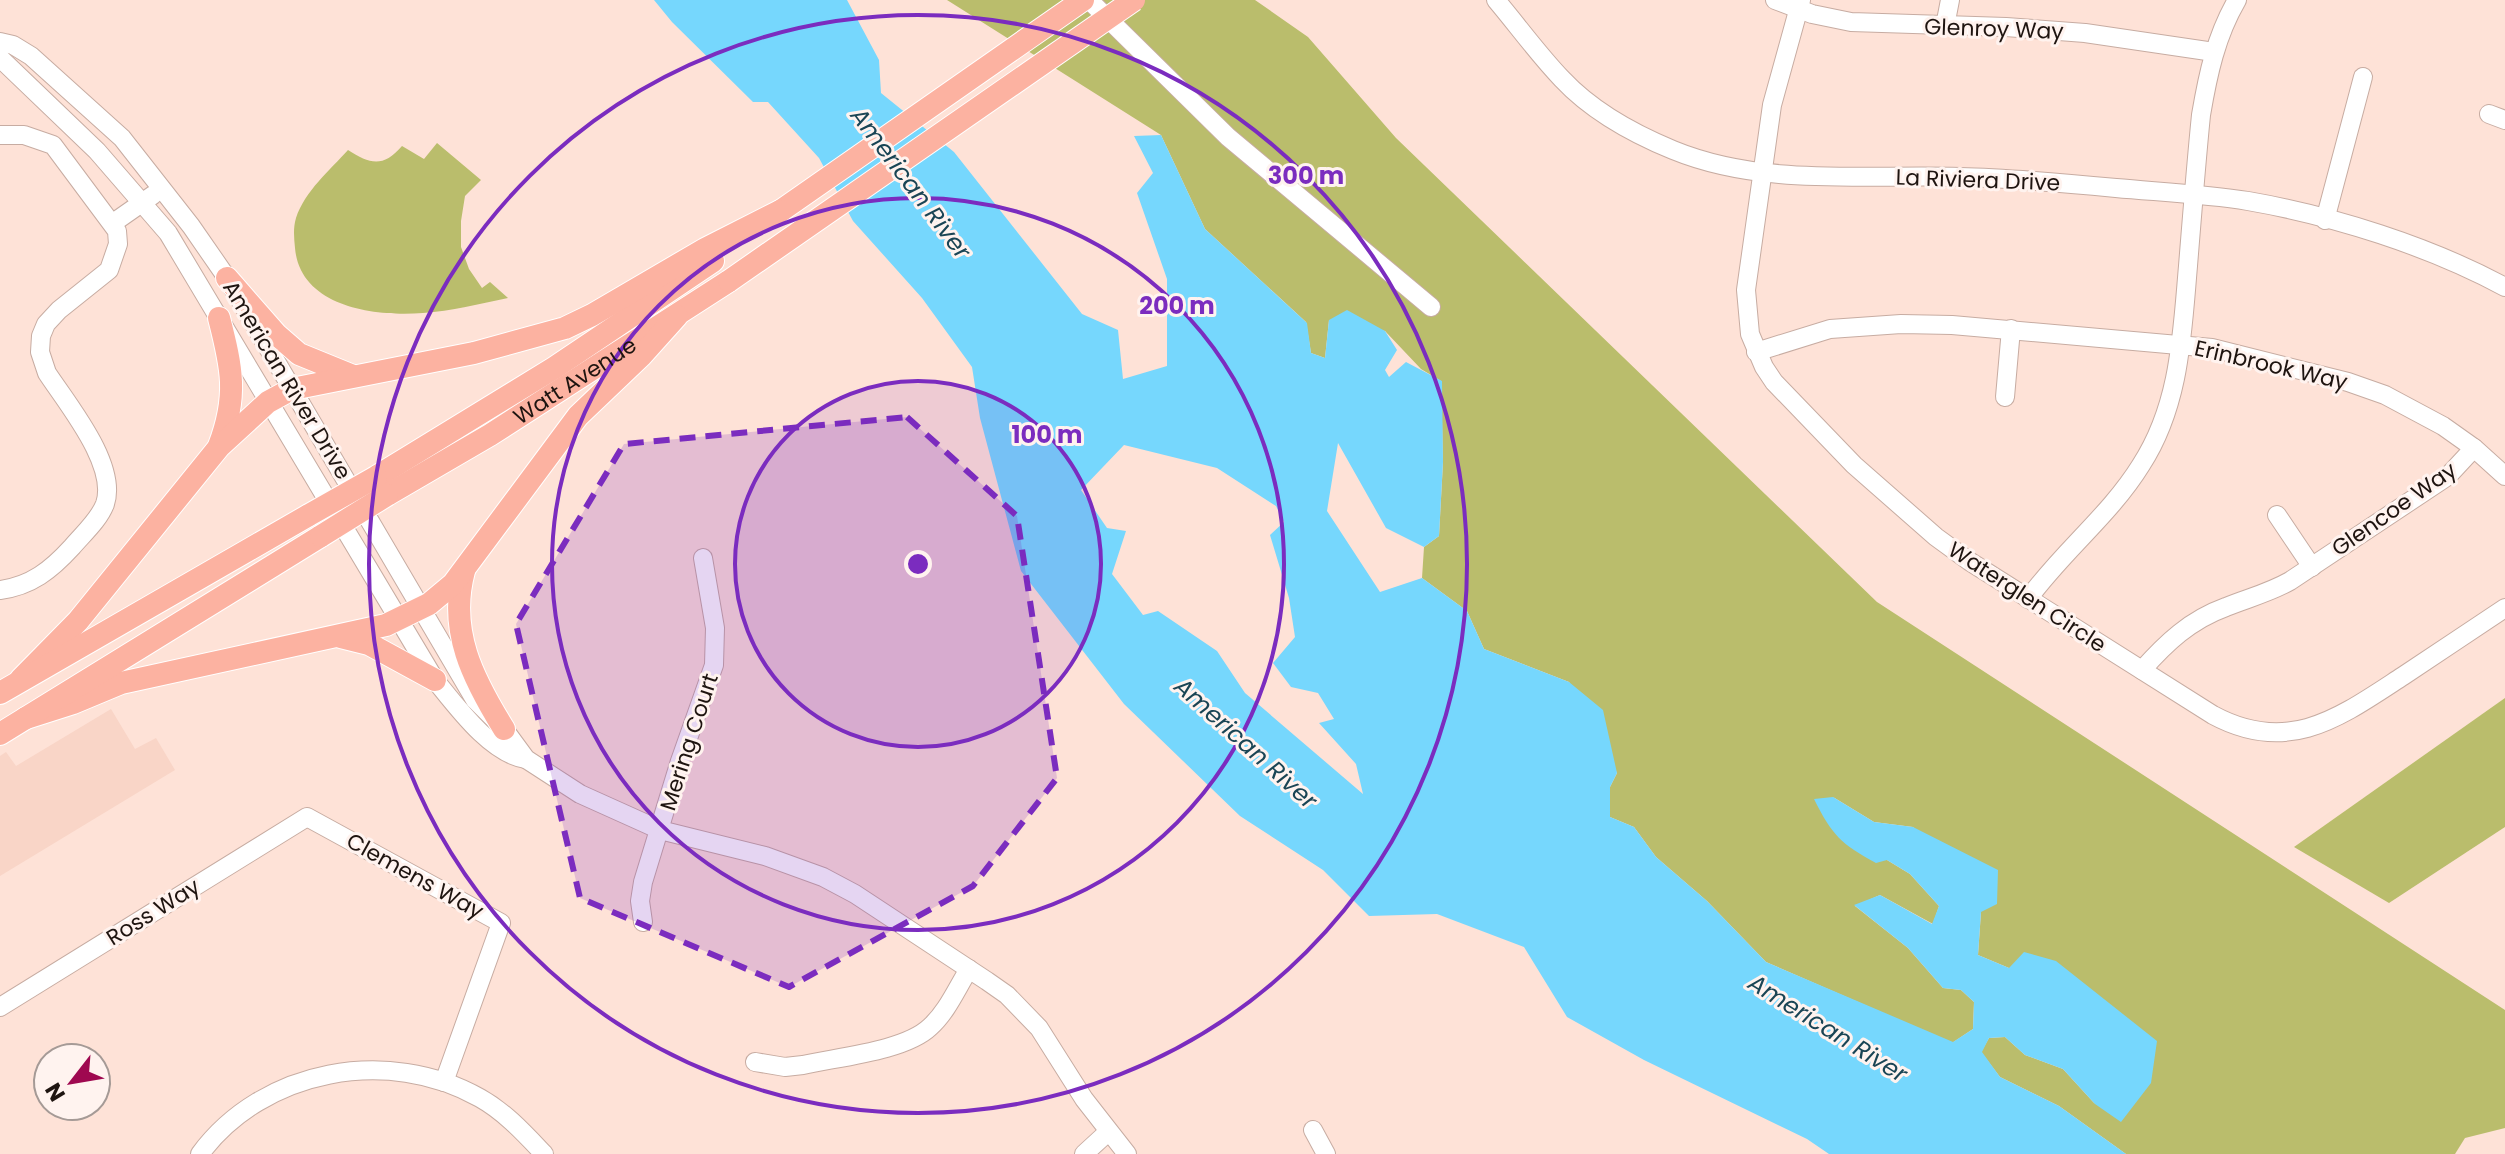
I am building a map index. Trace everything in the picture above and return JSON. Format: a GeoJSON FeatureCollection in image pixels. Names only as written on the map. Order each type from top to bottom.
{"type":"FeatureCollection","features":[{"type":"Feature","properties":{"kind":"main road","name":"Watt Avenue"},"geometry":{"type":"LineString","coordinates":[[0,734],[321,536],[382,486],[554,368],[710,254],[780,211],[1083,0]]}},
{"type":"Feature","properties":{"kind":"main road","name":"Watt Avenue"},"geometry":{"type":"LineString","coordinates":[[0,693],[309,515],[382,486],[490,435],[729,281],[1134,0]]}},
{"type":"Feature","properties":{"kind":"main road"},"geometry":{"type":"LineString","coordinates":[[21,679],[78,621],[219,447],[268,402],[292,389],[474,353],[565,328],[710,254]]}},
{"type":"Feature","properties":{"kind":"main road"},"geometry":{"type":"LineString","coordinates":[[227,278],[276,334],[299,354],[354,376]]}},
{"type":"Feature","properties":{"kind":"main road"},"geometry":{"type":"LineString","coordinates":[[26,718],[121,683],[386,625],[442,596],[578,416],[642,355],[677,316]]}},
{"type":"Feature","properties":{"kind":"main road"},"geometry":{"type":"LineString","coordinates":[[219,318],[232,384],[231,408],[219,447]]}},
{"type":"Feature","properties":{"kind":"main road"},"geometry":{"type":"LineString","coordinates":[[464,569],[459,589],[461,642],[483,694],[504,729]]}},
{"type":"Feature","properties":{"kind":"main road"},"geometry":{"type":"LineString","coordinates":[[336,636],[369,644],[435,680]]}},
{"type":"Feature","properties":{"kind":"street"},"geometry":{"type":"LineString","coordinates":[[1089,0],[1228,137],[1431,307]]}},
{"type":"Feature","properties":{"kind":"street","name":"La Riviera Drive"},"geometry":{"type":"LineString","coordinates":[[1496,0],[1562,79],[1606,114],[1638,133],[1689,156],[1761,173],[2007,178],[2246,201],[2325,220],[2447,258],[2505,287]]}},
{"type":"Feature","properties":{"kind":"street","name":"Glenroy Way"},"geometry":{"type":"LineString","coordinates":[[1775,0],[1799,4],[1851,22],[2085,33],[2214,52]]}},
{"type":"Feature","properties":{"kind":"street"},"geometry":{"type":"LineString","coordinates":[[1945,26],[1950,0]]}},
{"type":"Feature","properties":{"kind":"street"},"geometry":{"type":"LineString","coordinates":[[2028,599],[2070,547],[2108,509],[2144,461],[2165,416],[2174,387],[2181,344],[2201,115],[2214,52],[2223,25],[2237,0]]}},
{"type":"Feature","properties":{"kind":"street","name":"Waterglen Circle"},"geometry":{"type":"LineString","coordinates":[[1799,4],[1772,105],[1761,173],[1745,299],[1748,325],[1756,352],[1774,382],[1874,484],[1936,537],[2028,599],[2229,723],[2273,733],[2300,731],[2342,716],[2505,608]]}},
{"type":"Feature","properties":{"kind":"street","name":"American River Drive"},"geometry":{"type":"LineString","coordinates":[[0,42],[13,45],[31,56],[79,97],[122,138],[162,189],[227,278],[475,700],[504,729],[526,759],[580,794],[660,830],[765,856],[823,877],[855,894],[1007,995],[1039,1028],[1108,1132],[1127,1154]]}},
{"type":"Feature","properties":{"kind":"street","name":"American River Drive"},"geometry":{"type":"LineString","coordinates":[[0,58],[97,151],[168,233],[435,680],[463,713],[503,751],[512,757],[526,759]]}},
{"type":"Feature","properties":{"kind":"street"},"geometry":{"type":"LineString","coordinates":[[2325,220],[2363,77]]}},
{"type":"Feature","properties":{"kind":"street"},"geometry":{"type":"LineString","coordinates":[[0,135],[24,135],[53,145],[113,223],[119,240],[109,270],[50,318],[40,344],[47,373],[101,458],[108,485],[105,503],[97,518],[57,563],[30,582],[0,590]]}},
{"type":"Feature","properties":{"kind":"street"},"geometry":{"type":"LineString","coordinates":[[113,223],[162,189]]}},
{"type":"Feature","properties":{"kind":"street","name":"Erinbrook Way"},"geometry":{"type":"LineString","coordinates":[[1756,352],[1812,333],[1858,326],[1927,324],[2181,344],[2237,353],[2372,391],[2409,406],[2474,448],[2505,476]]}},
{"type":"Feature","properties":{"kind":"street"},"geometry":{"type":"LineString","coordinates":[[2005,397],[2011,329]]}},
{"type":"Feature","properties":{"kind":"street","name":"Glencoe Way"},"geometry":{"type":"LineString","coordinates":[[2142,670],[2165,644],[2201,618],[2275,590],[2312,567],[2448,476],[2474,448]]}},
{"type":"Feature","properties":{"kind":"street","name":"Glencoe Way"},"geometry":{"type":"LineString","coordinates":[[2277,515],[2312,567]]}},
{"type":"Feature","properties":{"kind":"street","name":"Mering Court"},"geometry":{"type":"LineString","coordinates":[[643,922],[640,901],[643,882],[680,761],[714,665],[715,628],[703,558]]}},
{"type":"Feature","properties":{"kind":"street","name":"Ross Way"},"geometry":{"type":"LineString","coordinates":[[0,1007],[307,817]]}},
{"type":"Feature","properties":{"kind":"street","name":"Clemens Way"},"geometry":{"type":"LineString","coordinates":[[307,817],[501,923],[444,1082]]}},
{"type":"Feature","properties":{"kind":"street"},"geometry":{"type":"LineString","coordinates":[[755,1062],[785,1067],[803,1065],[910,1040],[926,1031],[939,1018],[969,969]]}},
{"type":"Feature","properties":{"kind":"street"},"geometry":{"type":"LineString","coordinates":[[200,1154],[221,1130],[274,1092],[313,1077],[351,1071],[414,1075],[462,1089],[497,1109],[544,1154]]}},
{"type":"Feature","properties":{"kind":"street"},"geometry":{"type":"LineString","coordinates":[[1313,1130],[1326,1154]]}},
{"type":"Feature","properties":{"kind":"street"},"geometry":{"type":"LineString","coordinates":[[1084,1154],[1108,1132]]}},
{"type":"Feature","properties":{"kind":"highlighted area"},"geometry":{"type":"Polygon","coordinates":[[[907,417],[1017,516],[1057,778],[973,886],[789,987],[580,898],[516,624],[624,444],[907,417]]]}},
{"type":"Feature","properties":{"kind":"shaded area"},"geometry":{"type":"Polygon","coordinates":[[[111,709],[135,749],[156,738],[175,770],[0,876],[0,756],[6,752],[16,766],[111,709]]]}},
{"type":"Feature","properties":{"kind":"green space"},"geometry":{"type":"Polygon","coordinates":[[[947,0],[1255,0],[1308,37],[1396,138],[1877,602],[2505,1010],[2505,1128],[2465,1138],[2455,1154],[2126,1154],[2059,1106],[2000,1077],[1981,1052],[1989,1038],[2005,1037],[2025,1055],[2063,1069],[2095,1104],[2009,968],[1978,955],[1981,912],[1913,827],[1874,822],[1833,797],[1887,860],[1910,874],[1939,906],[1933,924],[1880,895],[1855,906],[1908,948],[1943,988],[1961,990],[1974,1002],[1973,1029],[1952,1043],[1766,962],[1707,901],[1656,857],[1634,827],[1610,817],[1610,787],[1617,773],[1569,682],[1484,649],[1467,611],[1422,578],[1424,547],[1439,536],[1443,462],[1441,381],[1421,369],[1385,331],[1329,320],[1325,358],[1311,353],[1306,322],[1205,229],[1161,135],[947,0]]]}},
{"type":"Feature","properties":{"kind":"green space"},"geometry":{"type":"Polygon","coordinates":[[[437,143],[481,180],[465,196],[461,247],[469,269],[482,288],[490,282],[508,298],[434,312],[383,313],[343,304],[325,296],[310,284],[300,268],[294,229],[300,208],[319,181],[348,150],[376,162],[389,158],[402,146],[424,159],[437,143]]]}},
{"type":"Feature","properties":{"kind":"green space"},"geometry":{"type":"Polygon","coordinates":[[[2505,698],[2505,827],[2389,903],[2294,847],[2505,698]]]}},
{"type":"Feature","properties":{"kind":"water","name":"American River"},"geometry":{"type":"Polygon","coordinates":[[[654,0],[847,0],[879,60],[881,93],[954,152],[1082,314],[1118,330],[1123,379],[1167,366],[1167,279],[1137,193],[1153,173],[1134,136],[1161,135],[1205,229],[1307,323],[1311,353],[1325,358],[1329,320],[1347,310],[1385,331],[1397,350],[1385,370],[1389,377],[1406,362],[1442,381],[1443,462],[1439,536],[1424,547],[1386,528],[1338,443],[1327,511],[1380,592],[1422,578],[1467,611],[1484,649],[1569,682],[1603,710],[1617,773],[1610,787],[1610,817],[1634,827],[1656,857],[1707,901],[1766,962],[1953,1042],[1973,1029],[1974,1002],[1961,990],[1943,988],[1908,948],[1854,905],[1880,895],[1932,924],[1939,906],[1910,874],[1887,860],[1876,863],[1846,844],[1826,822],[1814,799],[1833,797],[1874,822],[1913,827],[1998,870],[1997,904],[1981,912],[1978,955],[2009,968],[2024,952],[2056,961],[2157,1041],[2151,1083],[2121,1122],[2095,1104],[2063,1069],[2025,1055],[2005,1037],[1989,1038],[1982,1052],[2000,1077],[2059,1106],[2126,1154],[1829,1154],[1807,1139],[1644,1060],[1567,1017],[1524,947],[1437,914],[1369,916],[1323,870],[1240,816],[1124,704],[1021,571],[980,418],[972,367],[922,298],[853,221],[819,158],[768,102],[753,102],[672,22],[654,0]],[[1124,445],[1081,490],[1107,528],[1126,531],[1112,574],[1143,615],[1158,611],[1217,651],[1245,693],[1363,794],[1356,764],[1319,723],[1334,719],[1318,693],[1291,687],[1273,663],[1295,637],[1289,598],[1270,535],[1284,522],[1276,506],[1217,468],[1124,445]]]}}]}
